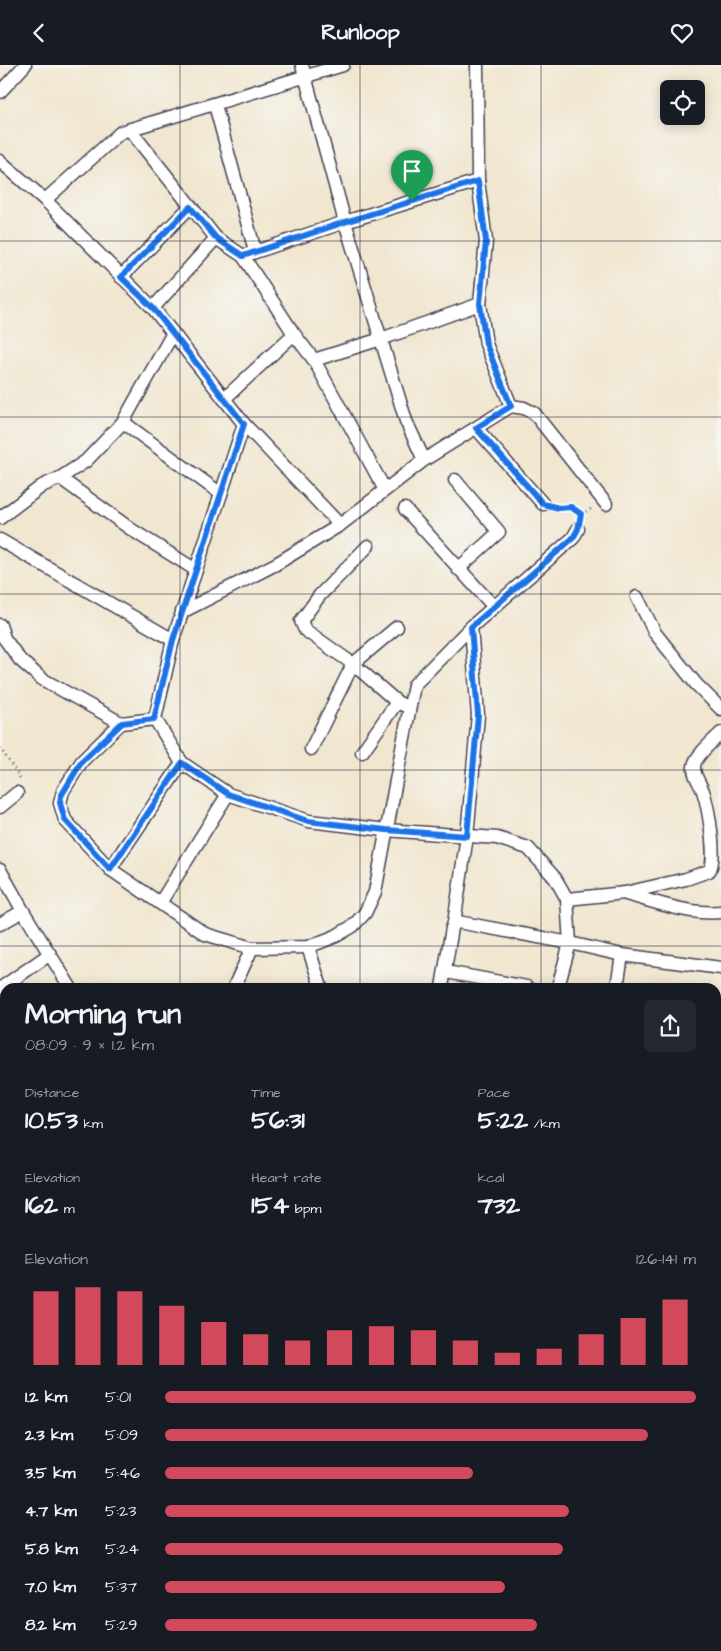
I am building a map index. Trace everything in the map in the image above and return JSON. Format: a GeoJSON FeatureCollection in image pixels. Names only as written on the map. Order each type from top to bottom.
{"type":"FeatureCollection","features":[{"type":"Feature","properties":{"kind":"street"},"geometry":{"type":"LineString","coordinates":[[0,92],[25,65]]}},
{"type":"Feature","properties":{"kind":"street"},"geometry":{"type":"LineString","coordinates":[[45,201],[121,132],[215,105],[303,71],[343,65]]}},
{"type":"Feature","properties":{"kind":"street"},"geometry":{"type":"LineString","coordinates":[[476,65],[478,181],[486,241],[480,304],[486,344],[511,406]]}},
{"type":"Feature","properties":{"kind":"street"},"geometry":{"type":"LineString","coordinates":[[303,71],[345,222],[406,421],[424,460]]}},
{"type":"Feature","properties":{"kind":"street"},"geometry":{"type":"LineString","coordinates":[[215,105],[249,254],[294,334],[314,360],[385,491]]}},
{"type":"Feature","properties":{"kind":"street"},"geometry":{"type":"LineString","coordinates":[[130,130],[216,238],[249,254],[478,181]]}},
{"type":"Feature","properties":{"kind":"street"},"geometry":{"type":"LineString","coordinates":[[0,161],[45,201],[153,308],[244,424],[340,525]]}},
{"type":"Feature","properties":{"kind":"street"},"geometry":{"type":"LineString","coordinates":[[121,277],[190,207]]}},
{"type":"Feature","properties":{"kind":"street"},"geometry":{"type":"LineString","coordinates":[[153,308],[216,238]]}},
{"type":"Feature","properties":{"kind":"street"},"geometry":{"type":"LineString","coordinates":[[314,360],[381,339],[480,304]]}},
{"type":"Feature","properties":{"kind":"street"},"geometry":{"type":"LineString","coordinates":[[0,518],[42,486],[60,478],[86,461],[123,422],[173,333]]}},
{"type":"Feature","properties":{"kind":"street"},"geometry":{"type":"LineString","coordinates":[[224,399],[294,334]]}},
{"type":"Feature","properties":{"kind":"street"},"geometry":{"type":"LineString","coordinates":[[182,612],[276,564],[340,525],[424,460],[511,406],[524,408],[534,413],[606,504]]}},
{"type":"Feature","properties":{"kind":"street"},"geometry":{"type":"LineString","coordinates":[[123,422],[221,493]]}},
{"type":"Feature","properties":{"kind":"street"},"geometry":{"type":"LineString","coordinates":[[244,424],[173,640],[154,719],[182,763],[228,794],[308,821],[386,830],[497,838],[528,848],[554,878],[567,899],[570,943],[559,983]]}},
{"type":"Feature","properties":{"kind":"street"},"geometry":{"type":"LineString","coordinates":[[476,428],[543,504]]}},
{"type":"Feature","properties":{"kind":"street"},"geometry":{"type":"LineString","coordinates":[[60,478],[132,530],[196,570]]}},
{"type":"Feature","properties":{"kind":"street"},"geometry":{"type":"LineString","coordinates":[[455,480],[499,532],[458,569]]}},
{"type":"Feature","properties":{"kind":"street"},"geometry":{"type":"LineString","coordinates":[[405,509],[494,607]]}},
{"type":"Feature","properties":{"kind":"street"},"geometry":{"type":"LineString","coordinates":[[122,723],[82,761],[63,791],[60,803],[65,820],[110,869],[205,934],[252,948],[308,947],[336,936],[353,926],[365,913],[375,892],[414,685],[471,627],[573,538],[578,529]]}},
{"type":"Feature","properties":{"kind":"street"},"geometry":{"type":"LineString","coordinates":[[0,540],[173,640]]}},
{"type":"Feature","properties":{"kind":"street"},"geometry":{"type":"LineString","coordinates":[[368,546],[320,595],[301,621],[305,630],[354,664],[397,702],[409,709]]}},
{"type":"Feature","properties":{"kind":"street"},"geometry":{"type":"LineString","coordinates":[[637,597],[655,633],[696,684],[721,709]]}},
{"type":"Feature","properties":{"kind":"street"},"geometry":{"type":"LineString","coordinates":[[0,625],[4,638],[13,652],[42,679],[122,723],[154,719]]}},
{"type":"Feature","properties":{"kind":"street"},"geometry":{"type":"LineString","coordinates":[[311,749],[354,664],[397,627]]}},
{"type":"Feature","properties":{"kind":"street"},"geometry":{"type":"LineString","coordinates":[[443,983],[467,836],[478,715],[471,627]]}},
{"type":"Feature","properties":{"kind":"street"},"geometry":{"type":"LineString","coordinates":[[362,752],[397,702]]}},
{"type":"Feature","properties":{"kind":"street"},"geometry":{"type":"LineString","coordinates":[[567,899],[625,893],[686,879],[707,873],[711,869],[711,829],[703,791],[694,766],[696,760],[721,733]]}},
{"type":"Feature","properties":{"kind":"street"},"geometry":{"type":"LineString","coordinates":[[110,869],[182,763]]}},
{"type":"Feature","properties":{"kind":"street"},"geometry":{"type":"LineString","coordinates":[[0,807],[17,793]]}},
{"type":"Feature","properties":{"kind":"street"},"geometry":{"type":"LineString","coordinates":[[160,903],[228,794]]}},
{"type":"Feature","properties":{"kind":"street"},"geometry":{"type":"LineString","coordinates":[[0,870],[68,983]]}},
{"type":"Feature","properties":{"kind":"street"},"geometry":{"type":"LineString","coordinates":[[625,893],[707,913],[721,912]]}},
{"type":"Feature","properties":{"kind":"street"},"geometry":{"type":"LineString","coordinates":[[0,924],[23,911]]}},
{"type":"Feature","properties":{"kind":"street"},"geometry":{"type":"LineString","coordinates":[[454,923],[458,922],[570,943],[622,955],[721,968]]}},
{"type":"Feature","properties":{"kind":"street"},"geometry":{"type":"LineString","coordinates":[[308,947],[320,983]]}},
{"type":"Feature","properties":{"kind":"street"},"geometry":{"type":"LineString","coordinates":[[236,983],[252,948]]}},
{"type":"Feature","properties":{"kind":"street"},"geometry":{"type":"LineString","coordinates":[[6,983],[50,954]]}},
{"type":"Feature","properties":{"kind":"street"},"geometry":{"type":"LineString","coordinates":[[618,983],[622,955]]}},
{"type":"Feature","properties":{"kind":"street"},"geometry":{"type":"LineString","coordinates":[[446,972],[505,983]]}},
{"type":"Feature","properties":{"kind":"path"},"geometry":{"type":"LineString","coordinates":[[543,504],[559,508],[571,507],[581,514],[578,529]]}},
{"type":"Feature","properties":{"kind":"path"},"geometry":{"type":"LineString","coordinates":[[0,748],[19,776],[20,781],[17,793]]}},
{"type":"Feature","properties":{"kind":"route"},"geometry":{"type":"LineString","coordinates":[[478,181],[486,241],[480,304],[486,344],[511,406],[476,428],[543,504],[559,508],[571,507],[581,514],[578,529],[573,538],[471,627],[478,715],[467,836],[386,830],[308,821],[228,794],[182,763],[110,869],[65,820],[60,803],[61,796],[82,761],[122,723],[154,719],[173,640],[244,424],[153,308],[121,277],[190,207],[216,238],[243,256],[412,201],[478,181]]}}]}
